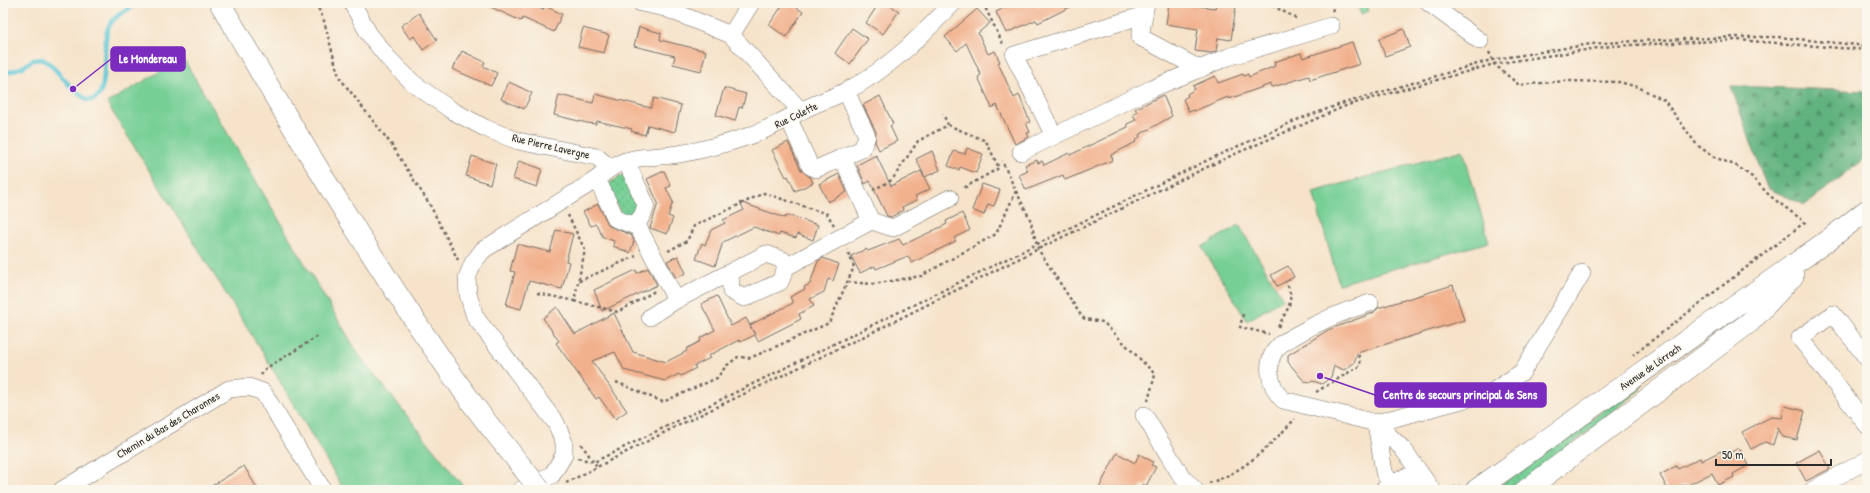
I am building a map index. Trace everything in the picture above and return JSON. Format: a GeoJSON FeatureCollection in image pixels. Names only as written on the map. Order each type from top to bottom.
{"type":"FeatureCollection","features":[{"type":"Feature","properties":{"kind":"main road"},"geometry":{"type":"LineString","coordinates":[[220,3],[308,153],[426,337],[473,404],[523,481],[540,490]]}},
{"type":"Feature","properties":{"kind":"main road","name":"Avenue de Lörrach"},"geometry":{"type":"LineString","coordinates":[[1476,490],[1824,243],[1862,220]]}},
{"type":"Feature","properties":{"kind":"main road","name":"Avenue de Lörrach"},"geometry":{"type":"LineString","coordinates":[[1526,490],[1750,322],[1824,243]]}},
{"type":"Feature","properties":{"kind":"street","name":"Rue Pierre Lavergne"},"geometry":{"type":"LineString","coordinates":[[352,3],[368,34],[388,58],[413,83],[451,110],[485,128],[518,141],[597,157],[609,167]]}},
{"type":"Feature","properties":{"kind":"street"},"geometry":{"type":"LineString","coordinates":[[641,3],[665,8],[731,35],[795,115],[810,166],[816,169],[862,149],[867,136],[846,91]]}},
{"type":"Feature","properties":{"kind":"street"},"geometry":{"type":"LineString","coordinates":[[731,35],[751,3]]}},
{"type":"Feature","properties":{"kind":"street","name":"Rue Colette"},"geometry":{"type":"LineString","coordinates":[[609,167],[626,161],[715,146],[751,136],[846,91],[878,72],[911,46],[953,3]]}},
{"type":"Feature","properties":{"kind":"street"},"geometry":{"type":"LineString","coordinates":[[1429,3],[1480,41]]}},
{"type":"Feature","properties":{"kind":"street"},"geometry":{"type":"LineString","coordinates":[[1054,136],[1014,55],[1145,9],[1140,37],[1200,69]]}},
{"type":"Feature","properties":{"kind":"street"},"geometry":{"type":"LineString","coordinates":[[1021,152],[1151,89],[1228,57],[1326,28]]}},
{"type":"Feature","properties":{"kind":"street"},"geometry":{"type":"LineString","coordinates":[[842,157],[871,221]]}},
{"type":"Feature","properties":{"kind":"street"},"geometry":{"type":"LineString","coordinates":[[597,179],[616,219],[633,225],[641,219],[646,205],[626,161]]}},
{"type":"Feature","properties":{"kind":"street"},"geometry":{"type":"LineString","coordinates":[[523,481],[552,475],[564,455],[564,442],[556,424],[475,317],[468,294],[467,278],[473,263],[484,250],[597,179],[609,167]]}},
{"type":"Feature","properties":{"kind":"street"},"geometry":{"type":"LineString","coordinates":[[730,273],[731,291],[744,298],[780,282],[786,267],[871,221],[893,228],[950,198]]}},
{"type":"Feature","properties":{"kind":"street"},"geometry":{"type":"LineString","coordinates":[[636,223],[676,300]]}},
{"type":"Feature","properties":{"kind":"street"},"geometry":{"type":"LineString","coordinates":[[650,317],[676,300],[766,254],[783,260],[786,267]]}},
{"type":"Feature","properties":{"kind":"street"},"geometry":{"type":"LineString","coordinates":[[1370,303],[1342,312],[1277,340],[1271,360],[1269,376],[1276,392],[1283,400],[1376,423],[1492,392],[1522,372],[1582,273]]}},
{"type":"Feature","properties":{"kind":"street"},"geometry":{"type":"LineString","coordinates":[[1867,358],[1833,314],[1800,338],[1867,425]]}},
{"type":"Feature","properties":{"kind":"street","name":"Chemin du Bas des Charonnes"},"geometry":{"type":"LineString","coordinates":[[62,490],[84,484],[229,388],[249,387],[252,389]]}},
{"type":"Feature","properties":{"kind":"street"},"geometry":{"type":"LineString","coordinates":[[252,389],[263,392],[323,490]]}},
{"type":"Feature","properties":{"kind":"street"},"geometry":{"type":"LineString","coordinates":[[1144,414],[1182,477],[1194,489]]}},
{"type":"Feature","properties":{"kind":"street"},"geometry":{"type":"LineString","coordinates":[[1376,423],[1384,472],[1389,488],[1409,477],[1413,479],[1420,490]]}},
{"type":"Feature","properties":{"kind":"street"},"geometry":{"type":"LineString","coordinates":[[1376,423],[1402,449],[1432,490]]}},
{"type":"Feature","properties":{"kind":"street"},"geometry":{"type":"LineString","coordinates":[[1813,490],[1867,460]]}},
{"type":"Feature","properties":{"kind":"path"},"geometry":{"type":"LineString","coordinates":[[316,3],[324,22],[339,77],[391,144],[430,205],[467,278]]}},
{"type":"Feature","properties":{"kind":"path"},"geometry":{"type":"LineString","coordinates":[[983,3],[1002,43],[1014,55]]}},
{"type":"Feature","properties":{"kind":"path"},"geometry":{"type":"LineString","coordinates":[[1267,3],[1326,28]]}},
{"type":"Feature","properties":{"kind":"path"},"geometry":{"type":"LineString","coordinates":[[594,462],[1214,157],[1299,119],[1344,103],[1491,60],[1591,44],[1738,37],[1778,37],[1867,46]]}},
{"type":"Feature","properties":{"kind":"path"},"geometry":{"type":"LineString","coordinates":[[562,485],[675,427],[873,332],[1038,249],[1228,157],[1348,105],[1494,64],[1611,46],[1738,40],[1867,50]]}},
{"type":"Feature","properties":{"kind":"path"},"geometry":{"type":"LineString","coordinates":[[1480,41],[1488,51],[1494,64],[1519,85],[1566,82],[1619,82],[1638,87],[1664,100],[1697,145],[1714,157],[1737,166],[1752,176],[1770,196],[1805,222]]}},
{"type":"Feature","properties":{"kind":"path"},"geometry":{"type":"LineString","coordinates":[[943,114],[948,125],[986,140],[999,168],[956,192],[950,198]]}},
{"type":"Feature","properties":{"kind":"path"},"geometry":{"type":"LineString","coordinates":[[860,196],[892,180],[918,141],[948,125]]}},
{"type":"Feature","properties":{"kind":"path"},"geometry":{"type":"LineString","coordinates":[[1002,161],[1030,219],[1038,249],[1082,317],[1085,319],[1103,322],[1154,373],[1155,375],[1144,414]]}},
{"type":"Feature","properties":{"kind":"path"},"geometry":{"type":"LineString","coordinates":[[848,282],[873,284],[921,276],[996,234],[1016,191]]}},
{"type":"Feature","properties":{"kind":"path"},"geometry":{"type":"LineString","coordinates":[[561,201],[585,250],[574,301]]}},
{"type":"Feature","properties":{"kind":"path"},"geometry":{"type":"LineString","coordinates":[[578,281],[650,250]]}},
{"type":"Feature","properties":{"kind":"path"},"geometry":{"type":"LineString","coordinates":[[1243,314],[1240,327],[1277,340],[1291,303],[1290,290],[1286,282]]}},
{"type":"Feature","properties":{"kind":"path"},"geometry":{"type":"LineString","coordinates":[[537,293],[618,312],[668,284]]}},
{"type":"Feature","properties":{"kind":"path"},"geometry":{"type":"LineString","coordinates":[[252,389],[265,369],[320,335]]}},
{"type":"Feature","properties":{"kind":"path"},"geometry":{"type":"LineString","coordinates":[[1194,489],[1239,470],[1266,449],[1300,414],[1310,396],[1361,365],[1358,353]]}},
{"type":"Feature","properties":{"kind":"green space"},"geometry":{"type":"Polygon","coordinates":[[[1356,3],[1366,3],[1369,11],[1361,14],[1356,3]]]}},
{"type":"Feature","properties":{"kind":"green space"},"geometry":{"type":"Polygon","coordinates":[[[183,58],[359,355],[466,490],[344,490],[266,358],[107,103],[183,58]]]}},
{"type":"Feature","properties":{"kind":"green space"},"geometry":{"type":"Polygon","coordinates":[[[1731,86],[1867,91],[1867,157],[1805,205],[1767,188],[1731,86]]]}},
{"type":"Feature","properties":{"kind":"green space"},"geometry":{"type":"Polygon","coordinates":[[[1463,150],[1489,242],[1339,284],[1313,192],[1463,150]]]}},
{"type":"Feature","properties":{"kind":"green space"},"geometry":{"type":"Polygon","coordinates":[[[627,173],[642,202],[633,219],[622,215],[606,185],[627,173]]]}},
{"type":"Feature","properties":{"kind":"green space"},"geometry":{"type":"Polygon","coordinates":[[[1239,225],[1283,299],[1247,321],[1202,247],[1239,225]]]}},
{"type":"Feature","properties":{"kind":"green space"},"geometry":{"type":"Polygon","coordinates":[[[1636,387],[1641,387],[1639,391],[1514,490],[1493,490],[1636,387]]]}},
{"type":"Feature","properties":{"kind":"building"},"geometry":{"type":"Polygon","coordinates":[[[482,3],[529,3],[543,10],[545,6],[562,14],[554,32],[523,18],[521,21],[482,3]]]}},
{"type":"Feature","properties":{"kind":"building"},"geometry":{"type":"Polygon","coordinates":[[[784,3],[790,3],[803,12],[786,37],[769,25],[784,3]]]}},
{"type":"Feature","properties":{"kind":"building"},"geometry":{"type":"Polygon","coordinates":[[[879,3],[886,3],[899,11],[883,34],[866,23],[879,3]]]}},
{"type":"Feature","properties":{"kind":"building"},"geometry":{"type":"Polygon","coordinates":[[[1014,3],[1036,3],[1037,7],[1044,3],[1078,3],[1038,23],[1036,20],[1006,33],[996,12],[1014,3]]]}},
{"type":"Feature","properties":{"kind":"building"},"geometry":{"type":"Polygon","coordinates":[[[1169,3],[1215,8],[1216,3],[1236,6],[1231,40],[1218,38],[1216,51],[1212,53],[1195,51],[1198,29],[1166,24],[1169,3]]]}},
{"type":"Feature","properties":{"kind":"building"},"geometry":{"type":"Polygon","coordinates":[[[977,9],[990,23],[978,33],[988,54],[995,51],[1000,62],[998,63],[1014,98],[1019,95],[1030,122],[1026,123],[1030,132],[1027,133],[1029,137],[1015,144],[997,105],[992,108],[978,77],[981,75],[966,43],[957,51],[945,37],[977,9]]]}},
{"type":"Feature","properties":{"kind":"building"},"geometry":{"type":"Polygon","coordinates":[[[419,13],[437,40],[423,50],[414,36],[410,39],[401,26],[419,13]]]}},
{"type":"Feature","properties":{"kind":"building"},"geometry":{"type":"Polygon","coordinates":[[[639,27],[661,33],[660,40],[706,51],[701,71],[673,64],[675,56],[634,46],[639,27]]]}},
{"type":"Feature","properties":{"kind":"building"},"geometry":{"type":"Polygon","coordinates":[[[583,28],[609,35],[604,53],[578,47],[583,28]]]}},
{"type":"Feature","properties":{"kind":"building"},"geometry":{"type":"Polygon","coordinates":[[[852,28],[868,39],[850,64],[835,53],[852,28]]]}},
{"type":"Feature","properties":{"kind":"building"},"geometry":{"type":"Polygon","coordinates":[[[1404,29],[1410,47],[1385,56],[1379,39],[1404,29]]]}},
{"type":"Feature","properties":{"kind":"building"},"geometry":{"type":"Polygon","coordinates":[[[1352,42],[1360,64],[1310,80],[1309,76],[1272,87],[1271,84],[1229,99],[1228,97],[1189,112],[1183,99],[1188,96],[1187,94],[1195,89],[1193,86],[1215,76],[1218,83],[1243,74],[1244,76],[1248,74],[1249,77],[1275,66],[1274,62],[1301,53],[1303,58],[1352,42]]]}},
{"type":"Feature","properties":{"kind":"building"},"geometry":{"type":"Polygon","coordinates":[[[462,51],[485,62],[483,66],[497,73],[491,86],[452,69],[462,51]]]}},
{"type":"Feature","properties":{"kind":"building"},"geometry":{"type":"Polygon","coordinates":[[[509,82],[532,93],[524,109],[501,99],[509,82]]]}},
{"type":"Feature","properties":{"kind":"building"},"geometry":{"type":"Polygon","coordinates":[[[724,88],[746,94],[742,108],[739,107],[735,121],[716,115],[724,88]]]}},
{"type":"Feature","properties":{"kind":"building"},"geometry":{"type":"Polygon","coordinates":[[[595,94],[651,108],[654,98],[681,105],[675,132],[648,125],[645,135],[631,131],[632,129],[597,121],[596,124],[587,123],[554,115],[559,95],[593,103],[595,94]]]}},
{"type":"Feature","properties":{"kind":"building"},"geometry":{"type":"Polygon","coordinates":[[[1163,95],[1172,116],[1139,135],[1140,137],[1135,141],[1136,142],[1111,155],[1113,160],[1065,180],[1063,175],[1026,190],[1019,175],[1028,171],[1025,165],[1037,160],[1038,163],[1042,161],[1044,165],[1069,153],[1070,155],[1128,127],[1127,124],[1136,120],[1133,114],[1137,112],[1135,109],[1163,95]]]}},
{"type":"Feature","properties":{"kind":"building"},"geometry":{"type":"Polygon","coordinates":[[[880,96],[893,124],[890,126],[897,141],[879,150],[875,142],[876,132],[863,105],[880,96]]]}},
{"type":"Feature","properties":{"kind":"building"},"geometry":{"type":"Polygon","coordinates":[[[788,142],[801,170],[811,178],[813,183],[795,191],[788,176],[786,177],[772,150],[788,142]]]}},
{"type":"Feature","properties":{"kind":"building"},"geometry":{"type":"Polygon","coordinates":[[[967,148],[983,154],[976,173],[960,167],[959,170],[948,166],[954,151],[965,154],[967,148]]]}},
{"type":"Feature","properties":{"kind":"building"},"geometry":{"type":"Polygon","coordinates":[[[932,151],[940,170],[925,177],[916,159],[932,151]]]}},
{"type":"Feature","properties":{"kind":"building"},"geometry":{"type":"Polygon","coordinates":[[[876,155],[891,186],[921,171],[930,189],[915,196],[917,200],[902,207],[903,210],[891,217],[887,216],[870,181],[865,184],[857,165],[876,155]]]}},
{"type":"Feature","properties":{"kind":"building"},"geometry":{"type":"Polygon","coordinates":[[[472,156],[496,164],[490,184],[466,176],[472,156]]]}},
{"type":"Feature","properties":{"kind":"building"},"geometry":{"type":"Polygon","coordinates":[[[519,161],[542,169],[537,187],[513,179],[519,161]]]}},
{"type":"Feature","properties":{"kind":"building"},"geometry":{"type":"Polygon","coordinates":[[[664,171],[671,186],[666,188],[673,202],[668,216],[673,218],[667,234],[650,228],[658,203],[647,179],[664,171]]]}},
{"type":"Feature","properties":{"kind":"building"},"geometry":{"type":"Polygon","coordinates":[[[839,174],[847,192],[828,202],[819,184],[839,174]]]}},
{"type":"Feature","properties":{"kind":"building"},"geometry":{"type":"Polygon","coordinates":[[[982,184],[1000,190],[994,206],[988,204],[984,215],[972,210],[982,184]]]}},
{"type":"Feature","properties":{"kind":"building"},"geometry":{"type":"Polygon","coordinates":[[[740,202],[785,218],[786,216],[791,216],[818,225],[813,240],[797,234],[796,238],[780,233],[779,236],[754,227],[723,242],[715,266],[696,259],[702,243],[705,245],[711,230],[725,223],[723,220],[744,210],[740,202]]]}},
{"type":"Feature","properties":{"kind":"building"},"geometry":{"type":"Polygon","coordinates":[[[598,204],[609,226],[631,235],[634,241],[630,253],[613,246],[614,241],[603,237],[596,224],[591,226],[583,212],[598,204]]]}},
{"type":"Feature","properties":{"kind":"building"},"geometry":{"type":"Polygon","coordinates":[[[962,213],[970,230],[954,238],[956,241],[912,263],[908,256],[876,269],[875,266],[860,273],[851,256],[866,249],[868,251],[899,239],[903,245],[947,224],[946,221],[962,213]]]}},
{"type":"Feature","properties":{"kind":"building"},"geometry":{"type":"Polygon","coordinates":[[[556,230],[573,234],[566,261],[569,262],[562,289],[529,281],[521,309],[506,305],[515,272],[510,271],[517,244],[550,252],[556,230]]]}},
{"type":"Feature","properties":{"kind":"building"},"geometry":{"type":"Polygon","coordinates":[[[678,256],[686,273],[676,278],[667,261],[678,256]]]}},
{"type":"Feature","properties":{"kind":"building"},"geometry":{"type":"Polygon","coordinates":[[[823,258],[839,264],[833,281],[828,279],[824,292],[810,299],[814,306],[799,314],[801,319],[758,341],[750,325],[793,303],[790,297],[805,289],[804,287],[810,284],[818,261],[823,258]]]}},
{"type":"Feature","properties":{"kind":"building"},"geometry":{"type":"Polygon","coordinates":[[[1288,266],[1294,277],[1277,286],[1271,275],[1288,266]]]}},
{"type":"Feature","properties":{"kind":"building"},"geometry":{"type":"Polygon","coordinates":[[[648,268],[657,285],[602,311],[594,290],[636,270],[637,273],[648,268]]]}},
{"type":"Feature","properties":{"kind":"building"},"geometry":{"type":"Polygon","coordinates":[[[1453,285],[1464,320],[1357,353],[1354,363],[1344,370],[1334,366],[1331,377],[1322,384],[1313,381],[1304,381],[1288,362],[1288,355],[1328,330],[1373,313],[1378,308],[1453,285]]]}},
{"type":"Feature","properties":{"kind":"building"},"geometry":{"type":"Polygon","coordinates":[[[717,296],[731,326],[746,318],[755,335],[740,342],[739,340],[708,356],[710,358],[694,366],[696,368],[681,376],[679,374],[665,381],[624,370],[615,352],[592,361],[627,411],[615,419],[599,397],[596,399],[556,343],[559,341],[543,318],[557,307],[575,334],[614,313],[633,352],[666,362],[687,351],[686,349],[701,341],[700,338],[715,330],[701,304],[717,296]]]}},
{"type":"Feature","properties":{"kind":"building"},"geometry":{"type":"Polygon","coordinates":[[[1785,406],[1805,411],[1797,440],[1783,437],[1778,428],[1773,445],[1765,442],[1751,449],[1742,432],[1771,417],[1782,418],[1785,406]]]}},
{"type":"Feature","properties":{"kind":"building"},"geometry":{"type":"Polygon","coordinates":[[[1739,448],[1749,465],[1733,474],[1734,477],[1718,485],[1712,473],[1686,486],[1685,484],[1673,490],[1668,490],[1660,475],[1676,466],[1678,469],[1700,458],[1701,461],[1721,451],[1724,456],[1739,448]]]}},
{"type":"Feature","properties":{"kind":"building"},"geometry":{"type":"Polygon","coordinates":[[[1820,450],[1830,469],[1806,481],[1796,463],[1820,450]]]}},
{"type":"Feature","properties":{"kind":"building"},"geometry":{"type":"Polygon","coordinates":[[[1117,453],[1135,463],[1139,454],[1153,462],[1151,465],[1156,467],[1146,486],[1143,484],[1139,490],[1098,490],[1117,453]]]}},
{"type":"Feature","properties":{"kind":"building"},"geometry":{"type":"Polygon","coordinates":[[[244,466],[258,490],[205,490],[244,466]]]}},
{"type":"Feature","properties":{"kind":"waterway"},"geometry":{"type":"LineString","coordinates":[[3,74],[23,67],[33,60],[42,59],[50,64],[73,89],[87,100],[94,99],[98,96],[103,82],[105,41],[109,26],[118,15],[138,3]]}},
{"type":"Feature","properties":{"kind":"place","name":"Le Mondereau"},"geometry":{"type":"Point","coordinates":[73,89]}},
{"type":"Feature","properties":{"kind":"place","name":"Centre de secours principal de Sens"},"geometry":{"type":"Point","coordinates":[1320,376]}}]}
